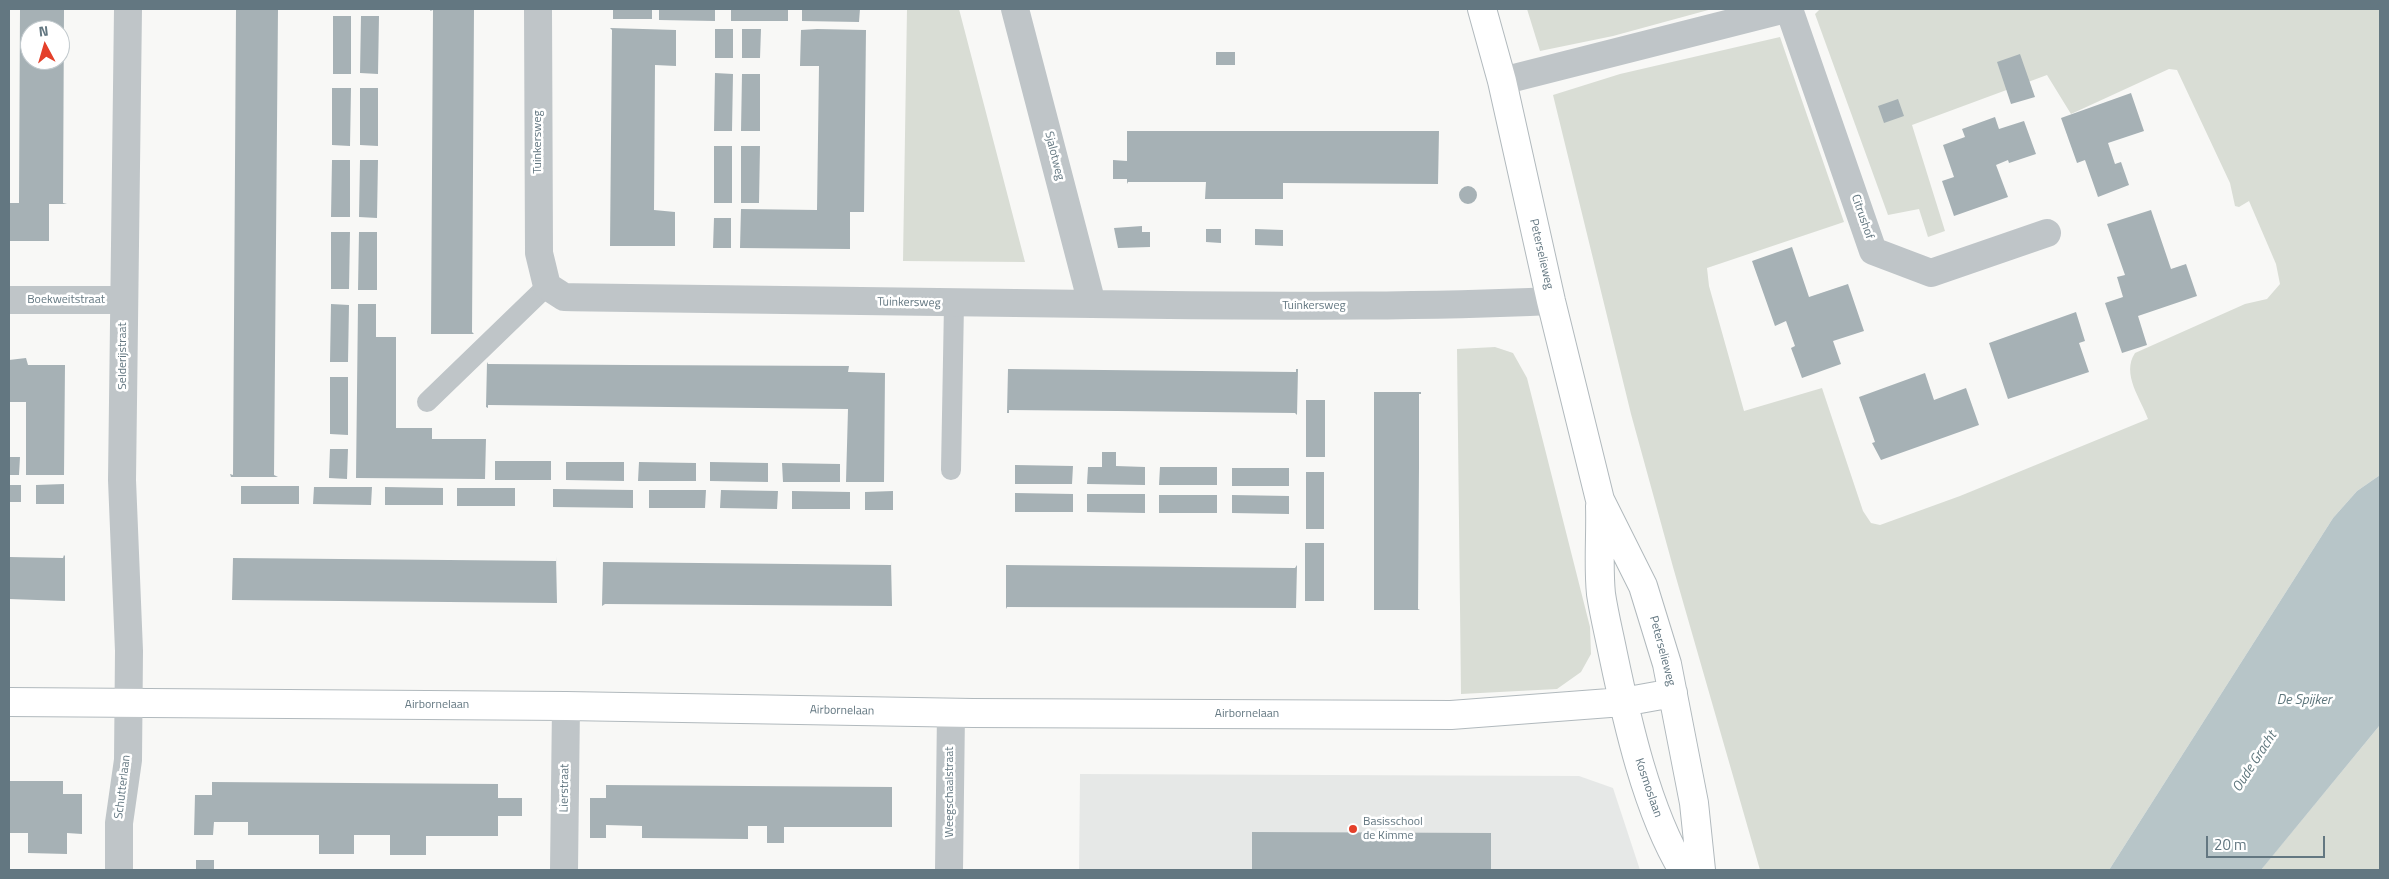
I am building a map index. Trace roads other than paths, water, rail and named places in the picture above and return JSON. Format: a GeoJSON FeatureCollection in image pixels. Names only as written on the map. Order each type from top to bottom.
{"type":"FeatureCollection","features":[{"type":"Feature","properties":{"kind":"street","name":"Selderijstraat"},"geometry":{"type":"LineString","coordinates":[[128,9],[122,480],[130,652],[128,703]]}},
{"type":"Feature","properties":{"kind":"street","name":"Tuinkersweg"},"geometry":{"type":"LineString","coordinates":[[538,9],[539,253],[547,286],[564,296],[954,304],[1447,306],[1551,301]]}},
{"type":"Feature","properties":{"kind":"street","name":"Sjalotweg"},"geometry":{"type":"LineString","coordinates":[[1015,9],[1092,304]]}},
{"type":"Feature","properties":{"kind":"street","name":"Peterselieweg"},"geometry":{"type":"LineString","coordinates":[[1482,9],[1502,81],[1551,301],[1600,500],[1643,586],[1673,693]]}},
{"type":"Feature","properties":{"kind":"street"},"geometry":{"type":"LineString","coordinates":[[1502,81],[1786,9]]}},
{"type":"Feature","properties":{"kind":"street","name":"Citrushof"},"geometry":{"type":"LineString","coordinates":[[1789,9],[1873,251],[1931,274],[2046,233]]}},
{"type":"Feature","properties":{"kind":"street","name":"Boekweitstraat"},"geometry":{"type":"LineString","coordinates":[[9,300],[124,300]]}},
{"type":"Feature","properties":{"kind":"street","name":"Peterselieweg"},"geometry":{"type":"LineString","coordinates":[[1600,500],[1601,593],[1623,702]]}},
{"type":"Feature","properties":{"kind":"street"},"geometry":{"type":"LineString","coordinates":[[1673,693],[1694,803],[1701,870]]}},
{"type":"Feature","properties":{"kind":"street","name":"Airbornelaan"},"geometry":{"type":"LineString","coordinates":[[9,702],[566,706],[951,713],[1451,714],[1623,702],[1673,693]]}},
{"type":"Feature","properties":{"kind":"street","name":"Kosmoslaan"},"geometry":{"type":"LineString","coordinates":[[1623,702],[1636,754],[1657,814],[1674,856],[1683,870]]}},
{"type":"Feature","properties":{"kind":"street","name":"Schutterlaan"},"geometry":{"type":"LineString","coordinates":[[119,870],[119,822],[128,760],[128,703]]}},
{"type":"Feature","properties":{"kind":"street","name":"Lierstraat"},"geometry":{"type":"LineString","coordinates":[[564,870],[566,706]]}},
{"type":"Feature","properties":{"kind":"street","name":"Weegschaalstraat"},"geometry":{"type":"LineString","coordinates":[[950,870],[951,713]]}},
{"type":"Feature","properties":{"kind":"lane"},"geometry":{"type":"LineString","coordinates":[[427,402],[547,286]]}},
{"type":"Feature","properties":{"kind":"lane"},"geometry":{"type":"LineString","coordinates":[[951,470],[954,304]]}},
{"type":"Feature","properties":{"kind":"water","name":"De Spijker"},"geometry":{"type":"Polygon","coordinates":[[[2380,475],[2380,725],[2261,870],[2109,870],[2333,518],[2357,491],[2380,475]]]}},
{"type":"Feature","properties":{"kind":"place","name":"Basisschool de Kimme"},"geometry":{"type":"Point","coordinates":[1353,829]}},
{"type":"Feature","properties":{"kind":"water label","name":"Oude Gracht"},"geometry":{"type":"Point","coordinates":[2255,762]}}]}
